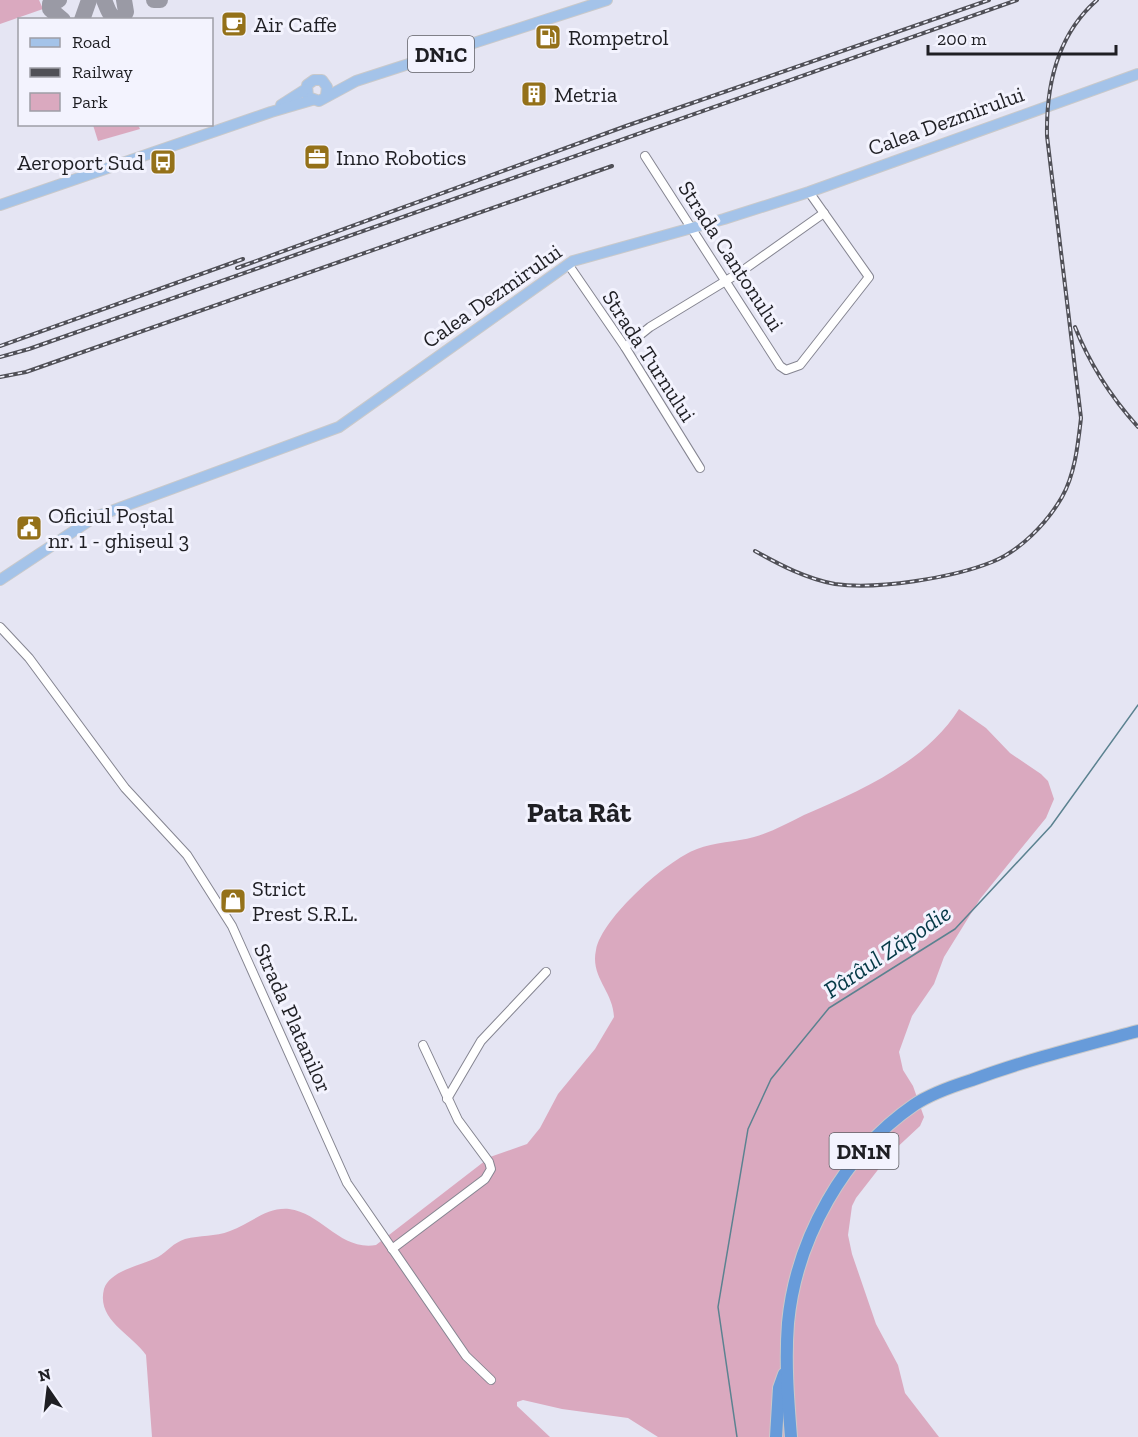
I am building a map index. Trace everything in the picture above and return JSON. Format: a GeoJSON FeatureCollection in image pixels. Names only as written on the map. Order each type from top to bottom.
{"type":"FeatureCollection","features":[{"type":"Feature","properties":{"kind":"highway","name":"DN1N"},"geometry":{"type":"LineString","coordinates":[[791,1437],[786,1367],[788,1320],[801,1262],[816,1223],[839,1183],[874,1138],[915,1104],[956,1085],[1052,1054],[1138,1031]]}},
{"type":"Feature","properties":{"kind":"highway","name":"DN1N"},"geometry":{"type":"LineString","coordinates":[[776,1437],[779,1388],[786,1367]]}},
{"type":"Feature","properties":{"kind":"main road","name":"DN1C"},"geometry":{"type":"LineString","coordinates":[[0,205],[271,112],[312,100],[319,101],[356,81],[607,0]]}},
{"type":"Feature","properties":{"kind":"main road","name":"Calea Dezmirului"},"geometry":{"type":"LineString","coordinates":[[0,580],[95,517],[339,427],[568,264],[809,192],[1138,74]]}},
{"type":"Feature","properties":{"kind":"main road","name":"DN1C"},"geometry":{"type":"LineString","coordinates":[[271,112],[306,89],[314,80],[325,83],[356,81]]}},
{"type":"Feature","properties":{"kind":"main road"},"geometry":{"type":"LineString","coordinates":[[325,83],[327,95]]}},
{"type":"Feature","properties":{"kind":"main road"},"geometry":{"type":"LineString","coordinates":[[306,89],[312,100]]}},
{"type":"Feature","properties":{"kind":"street","name":"Strada Cantonului"},"geometry":{"type":"LineString","coordinates":[[645,156],[780,366],[790,370],[800,365],[869,276],[824,213]]}},
{"type":"Feature","properties":{"kind":"street"},"geometry":{"type":"LineString","coordinates":[[625,347],[650,327],[824,213],[809,192]]}},
{"type":"Feature","properties":{"kind":"street","name":"Strada Turnului"},"geometry":{"type":"LineString","coordinates":[[568,264],[625,347],[700,468]]}},
{"type":"Feature","properties":{"kind":"street","name":"Strada Platanilor"},"geometry":{"type":"LineString","coordinates":[[0,627],[29,658],[125,788],[187,855],[216,898],[232,926],[347,1183],[466,1356],[491,1380]]}},
{"type":"Feature","properties":{"kind":"street"},"geometry":{"type":"LineString","coordinates":[[447,1099],[481,1041],[546,972]]}},
{"type":"Feature","properties":{"kind":"street"},"geometry":{"type":"LineString","coordinates":[[392,1249],[490,1172],[489,1161],[463,1129],[423,1045]]}},
{"type":"Feature","properties":{"kind":"green space"},"geometry":{"type":"Polygon","coordinates":[[[0,0],[39,0],[43,9],[0,24],[0,0]]]}},
{"type":"Feature","properties":{"kind":"green space"},"geometry":{"type":"Polygon","coordinates":[[[93,126],[138,126],[140,129],[98,141],[93,126]]]}},
{"type":"Feature","properties":{"kind":"green space"},"geometry":{"type":"Polygon","coordinates":[[[959,709],[986,728],[1010,753],[1041,774],[1048,781],[1054,799],[1046,818],[980,899],[944,957],[934,984],[912,1016],[899,1052],[903,1070],[913,1086],[924,1117],[920,1126],[891,1153],[852,1206],[848,1235],[852,1254],[876,1324],[898,1365],[905,1393],[939,1437],[658,1437],[628,1418],[562,1409],[523,1400],[517,1402],[517,1406],[550,1437],[152,1437],[146,1355],[117,1326],[105,1309],[103,1300],[107,1282],[128,1269],[158,1257],[181,1241],[224,1233],[265,1213],[281,1209],[301,1212],[352,1242],[376,1245],[490,1157],[527,1144],[540,1128],[558,1094],[595,1049],[614,1017],[610,999],[596,968],[596,950],[610,922],[637,892],[669,865],[697,849],[767,833],[869,785],[910,760],[929,745],[959,709]]]}},
{"type":"Feature","properties":{"kind":"waterway","name":"Pârâul Zăpodie"},"geometry":{"type":"LineString","coordinates":[[737,1437],[718,1307],[748,1129],[771,1079],[829,1008],[955,929],[1051,826],[1138,705]]}},
{"type":"Feature","properties":{"kind":"taxiway"},"geometry":{"type":"LineString","coordinates":[[59,0],[50,4],[50,9],[61,18]]}},
{"type":"Feature","properties":{"kind":"taxiway"},"geometry":{"type":"LineString","coordinates":[[83,18],[89,0]]}},
{"type":"Feature","properties":{"kind":"taxiway"},"geometry":{"type":"LineString","coordinates":[[104,0],[110,14],[115,18],[122,18],[126,12],[124,0]]}},
{"type":"Feature","properties":{"kind":"taxiway"},"geometry":{"type":"LineString","coordinates":[[154,0],[160,0]]}},
{"type":"Feature","properties":{"kind":"railway"},"geometry":{"type":"LineString","coordinates":[[237,268],[626,126],[989,0]]}},
{"type":"Feature","properties":{"kind":"railway"},"geometry":{"type":"LineString","coordinates":[[0,357],[29,349],[1017,0]]}},
{"type":"Feature","properties":{"kind":"railway"},"geometry":{"type":"LineString","coordinates":[[755,551],[804,575],[835,584],[893,584],[936,578],[975,568],[1013,551],[1041,526],[1062,497],[1073,469],[1081,418],[1047,136],[1047,117],[1052,80],[1063,45],[1083,14],[1097,0]]}},
{"type":"Feature","properties":{"kind":"railway"},"geometry":{"type":"LineString","coordinates":[[0,377],[26,372],[612,166]]}},
{"type":"Feature","properties":{"kind":"railway"},"geometry":{"type":"LineString","coordinates":[[0,346],[243,259]]}},
{"type":"Feature","properties":{"kind":"railway"},"geometry":{"type":"LineString","coordinates":[[1075,327],[1102,380],[1138,427]]}},
{"type":"Feature","properties":{"kind":"place","name":"Air Caffe"},"geometry":{"type":"Point","coordinates":[234,24]}},
{"type":"Feature","properties":{"kind":"place","name":"Rompetrol"},"geometry":{"type":"Point","coordinates":[548,37]}},
{"type":"Feature","properties":{"kind":"place","name":"Metria"},"geometry":{"type":"Point","coordinates":[534,94]}},
{"type":"Feature","properties":{"kind":"place","name":"Inno Robotics"},"geometry":{"type":"Point","coordinates":[317,157]}},
{"type":"Feature","properties":{"kind":"place","name":"Aeroport Sud"},"geometry":{"type":"Point","coordinates":[163,162]}},
{"type":"Feature","properties":{"kind":"place","name":"Oficiul Poștal nr. 1 - ghișeul 3"},"geometry":{"type":"Point","coordinates":[29,528]}},
{"type":"Feature","properties":{"kind":"place","name":"Strict Prest S.R.L."},"geometry":{"type":"Point","coordinates":[233,901]}},
{"type":"Feature","properties":{"kind":"district","name":"Pata Rât"},"geometry":{"type":"Point","coordinates":[579,812]}}]}
